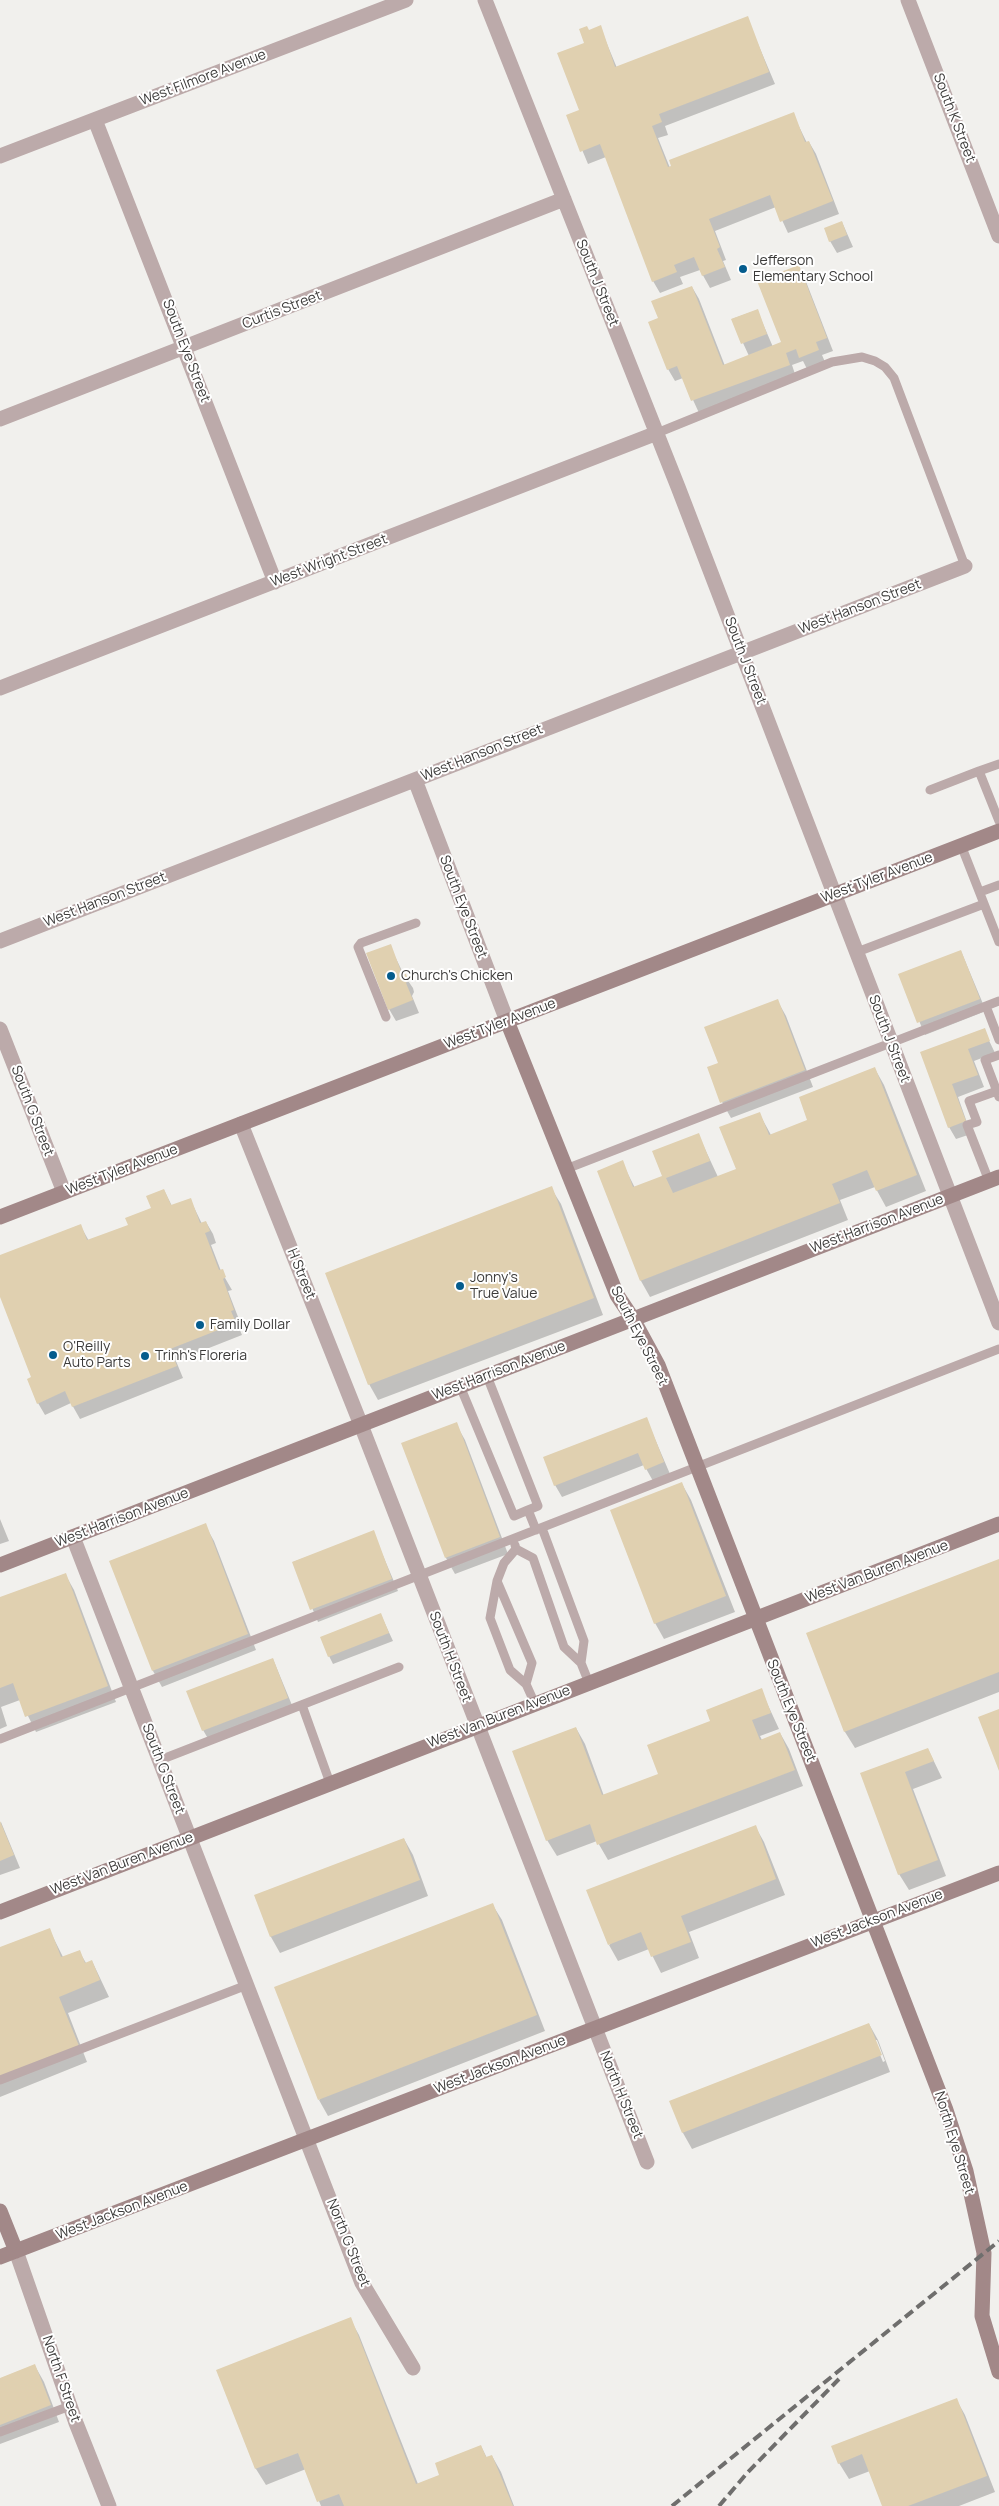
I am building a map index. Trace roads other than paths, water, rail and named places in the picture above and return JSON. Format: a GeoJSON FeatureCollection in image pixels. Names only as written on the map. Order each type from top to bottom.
{"type":"FeatureCollection","features":[{"type":"Feature","properties":{"kind":"street","name":"West Filmore Avenue"},"geometry":{"type":"LineString","coordinates":[[0,156],[406,0]]}},
{"type":"Feature","properties":{"kind":"street","name":"South J Street"},"geometry":{"type":"LineString","coordinates":[[485,0],[657,434],[835,894],[948,1196],[999,1323]]}},
{"type":"Feature","properties":{"kind":"street","name":"South K Street"},"geometry":{"type":"LineString","coordinates":[[908,0],[999,236]]}},
{"type":"Feature","properties":{"kind":"street","name":"South Eye Street"},"geometry":{"type":"LineString","coordinates":[[95,120],[186,348],[275,582]]}},
{"type":"Feature","properties":{"kind":"street","name":"Curtis Street"},"geometry":{"type":"LineString","coordinates":[[0,419],[564,199]]}},
{"type":"Feature","properties":{"kind":"street","name":"West Wright Street"},"geometry":{"type":"LineString","coordinates":[[0,688],[657,434]]}},
{"type":"Feature","properties":{"kind":"street","name":"West Hanson Street"},"geometry":{"type":"LineString","coordinates":[[0,941],[965,566]]}},
{"type":"Feature","properties":{"kind":"street","name":"South Eye Street"},"geometry":{"type":"LineString","coordinates":[[415,780],[507,1021],[617,1295],[633,1319],[658,1365],[755,1619],[874,1920]]}},
{"type":"Feature","properties":{"kind":"street","name":"West Tyler Avenue"},"geometry":{"type":"LineString","coordinates":[[0,1217],[999,831]]}},
{"type":"Feature","properties":{"kind":"street","name":"South G Street"},"geometry":{"type":"LineString","coordinates":[[0,1029],[64,1192]]}},
{"type":"Feature","properties":{"kind":"street","name":"H Street"},"geometry":{"type":"LineString","coordinates":[[241,1124],[361,1425]]}},
{"type":"Feature","properties":{"kind":"street","name":"West Harrison Avenue"},"geometry":{"type":"LineString","coordinates":[[0,1565],[994,1179]]}},
{"type":"Feature","properties":{"kind":"street","name":"South H Street"},"geometry":{"type":"LineString","coordinates":[[361,1425],[594,2029]]}},
{"type":"Feature","properties":{"kind":"street","name":"West Van Buren Avenue"},"geometry":{"type":"LineString","coordinates":[[0,1912],[999,1524]]}},
{"type":"Feature","properties":{"kind":"street","name":"South G Street"},"geometry":{"type":"LineString","coordinates":[[73,1537],[307,2140]]}},
{"type":"Feature","properties":{"kind":"street","name":"West Jackson Avenue"},"geometry":{"type":"LineString","coordinates":[[0,2257],[999,1872]]}},
{"type":"Feature","properties":{"kind":"street","name":"North Eye Street"},"geometry":{"type":"LineString","coordinates":[[874,1920],[946,2110],[966,2172],[984,2253],[982,2316],[999,2372]]}},
{"type":"Feature","properties":{"kind":"street","name":"North H Street"},"geometry":{"type":"LineString","coordinates":[[594,2029],[648,2162]]}},
{"type":"Feature","properties":{"kind":"street","name":"North G Street"},"geometry":{"type":"LineString","coordinates":[[307,2140],[362,2283],[413,2368]]}},
{"type":"Feature","properties":{"kind":"street"},"geometry":{"type":"LineString","coordinates":[[0,2211],[16,2251]]}},
{"type":"Feature","properties":{"kind":"street","name":"North F Street"},"geometry":{"type":"LineString","coordinates":[[16,2251],[70,2406],[109,2506]]}},
{"type":"Feature","properties":{"kind":"lane"},"geometry":{"type":"LineString","coordinates":[[657,434],[832,362],[862,357],[875,360],[885,367],[894,378],[965,566]]}},
{"type":"Feature","properties":{"kind":"lane"},"geometry":{"type":"LineString","coordinates":[[930,790],[999,764]]}},
{"type":"Feature","properties":{"kind":"lane"},"geometry":{"type":"LineString","coordinates":[[979,771],[999,822]]}},
{"type":"Feature","properties":{"kind":"lane"},"geometry":{"type":"LineString","coordinates":[[962,845],[999,942]]}},
{"type":"Feature","properties":{"kind":"lane"},"geometry":{"type":"LineString","coordinates":[[980,892],[999,885]]}},
{"type":"Feature","properties":{"kind":"lane"},"geometry":{"type":"LineString","coordinates":[[857,952],[984,904]]}},
{"type":"Feature","properties":{"kind":"lane"},"geometry":{"type":"LineString","coordinates":[[386,1017],[358,947],[361,943],[416,923]]}},
{"type":"Feature","properties":{"kind":"lane"},"geometry":{"type":"LineString","coordinates":[[566,1169],[999,1001]]}},
{"type":"Feature","properties":{"kind":"lane"},"geometry":{"type":"LineString","coordinates":[[986,1006],[999,1040]]}},
{"type":"Feature","properties":{"kind":"lane"},"geometry":{"type":"LineString","coordinates":[[994,1179],[967,1125],[977,1122],[969,1100],[998,1094],[985,1060],[999,1055]]}},
{"type":"Feature","properties":{"kind":"lane"},"geometry":{"type":"LineString","coordinates":[[0,1739],[999,1349]]}},
{"type":"Feature","properties":{"kind":"lane"},"geometry":{"type":"LineString","coordinates":[[460,1386],[514,1516],[538,1506],[487,1376]]}},
{"type":"Feature","properties":{"kind":"lane"},"geometry":{"type":"LineString","coordinates":[[528,1510],[539,1529],[584,1641],[581,1663],[588,1683]]}},
{"type":"Feature","properties":{"kind":"lane"},"geometry":{"type":"LineString","coordinates":[[513,1539],[516,1549],[533,1558],[564,1647],[581,1663]]}},
{"type":"Feature","properties":{"kind":"lane"},"geometry":{"type":"LineString","coordinates":[[516,1549],[504,1563],[497,1581],[490,1618],[510,1670],[526,1684],[535,1704]]}},
{"type":"Feature","properties":{"kind":"lane"},"geometry":{"type":"LineString","coordinates":[[497,1581],[532,1663],[526,1684]]}},
{"type":"Feature","properties":{"kind":"lane"},"geometry":{"type":"LineString","coordinates":[[160,1760],[399,1667]]}},
{"type":"Feature","properties":{"kind":"lane"},"geometry":{"type":"LineString","coordinates":[[302,1705],[330,1783]]}},
{"type":"Feature","properties":{"kind":"lane"},"geometry":{"type":"LineString","coordinates":[[0,2080],[247,1986]]}},
{"type":"Feature","properties":{"kind":"lane"},"geometry":{"type":"LineString","coordinates":[[0,2432],[70,2406]]}},
{"type":"Feature","properties":{"kind":"railway"},"geometry":{"type":"LineString","coordinates":[[672,2506],[999,2241]]}},
{"type":"Feature","properties":{"kind":"railway"},"geometry":{"type":"LineString","coordinates":[[719,2506],[748,2472],[839,2379]]}},
{"type":"Feature","properties":{"kind":"place","name":"Jefferson Elementary School"},"geometry":{"type":"Point","coordinates":[743,269]}},
{"type":"Feature","properties":{"kind":"place","name":"Church's Chicken"},"geometry":{"type":"Point","coordinates":[391,976]}},
{"type":"Feature","properties":{"kind":"place","name":"Jonny's True Value"},"geometry":{"type":"Point","coordinates":[460,1286]}},
{"type":"Feature","properties":{"kind":"place","name":"Family Dollar"},"geometry":{"type":"Point","coordinates":[200,1325]}},
{"type":"Feature","properties":{"kind":"place","name":"O'Reilly Auto Parts"},"geometry":{"type":"Point","coordinates":[53,1355]}},
{"type":"Feature","properties":{"kind":"place","name":"Trinh's Floreria"},"geometry":{"type":"Point","coordinates":[145,1356]}}]}
